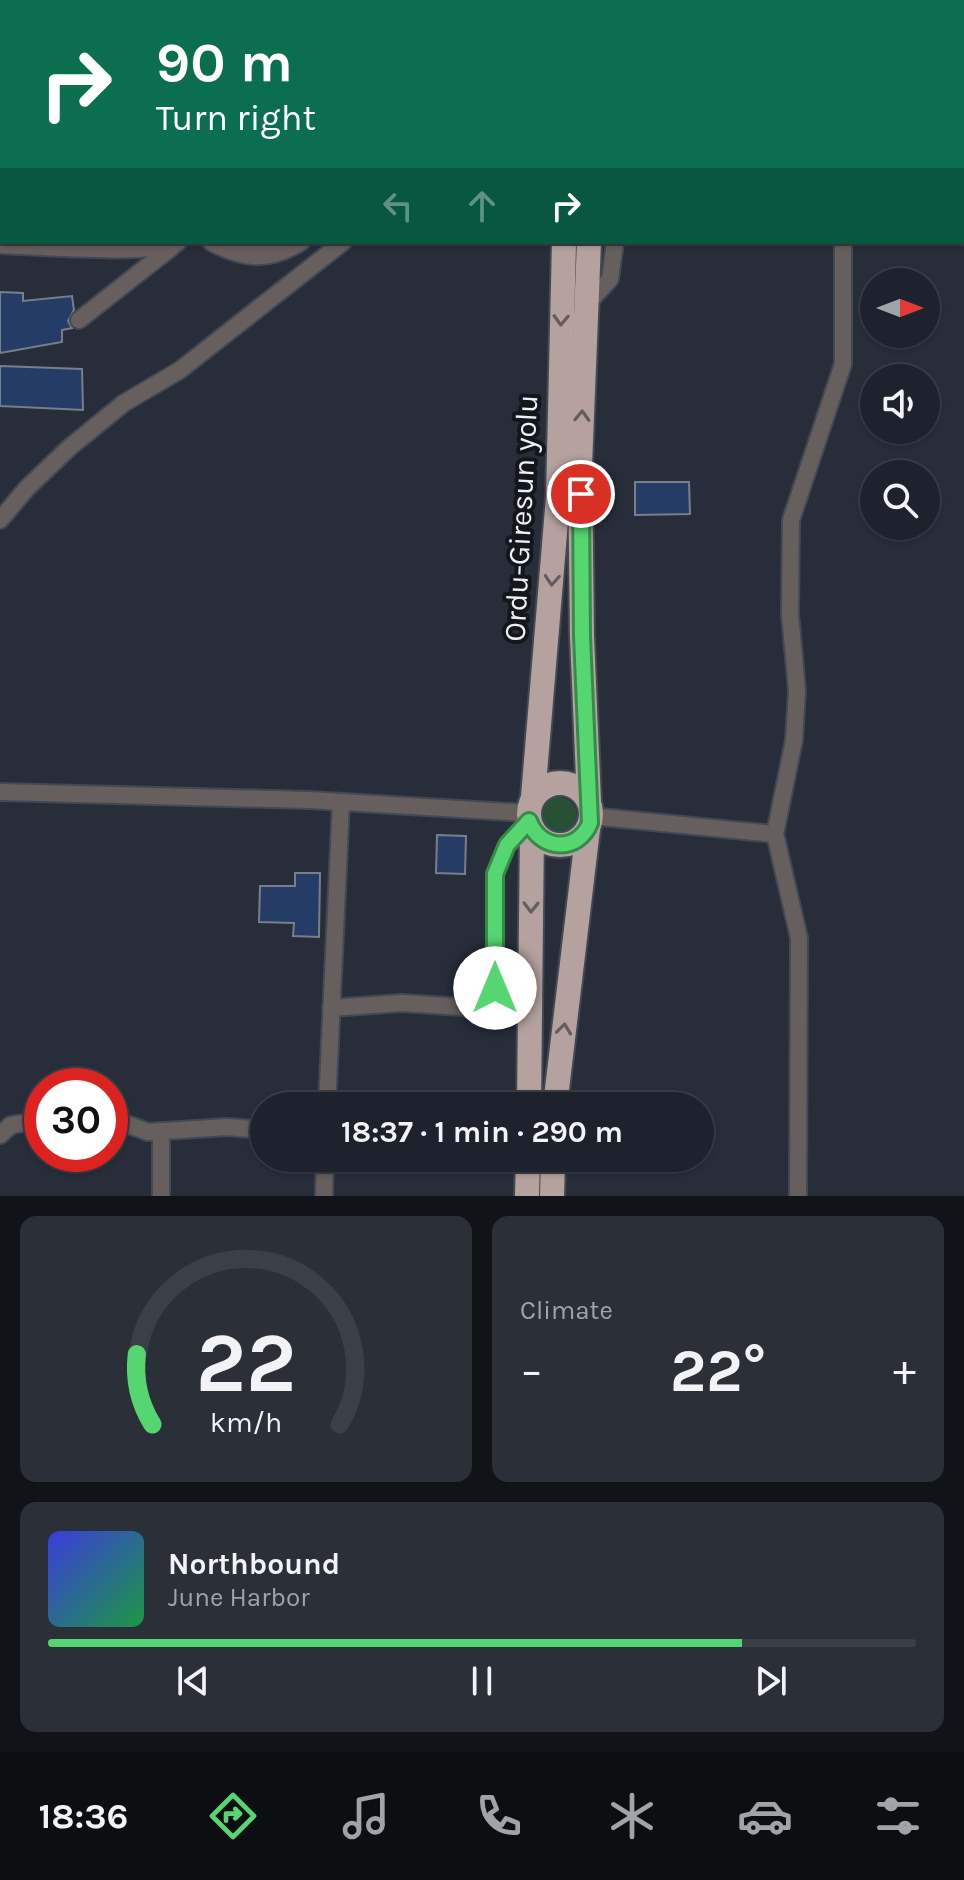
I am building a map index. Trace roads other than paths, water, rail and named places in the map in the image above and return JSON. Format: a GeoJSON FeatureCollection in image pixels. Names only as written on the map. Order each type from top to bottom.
{"type":"FeatureCollection","features":[{"type":"Feature","properties":{"kind":"highway","name":"Ordu-Giresun yolu"},"geometry":{"type":"LineString","coordinates":[[529,1092],[531,815],[558,497],[564,244]]}},
{"type":"Feature","properties":{"kind":"highway","name":"Ordu-Giresun yolu"},"geometry":{"type":"LineString","coordinates":[[557,1092],[589,815],[580,466],[589,244]]}},
{"type":"Feature","properties":{"kind":"highway"},"geometry":{"type":"LineString","coordinates":[[568,783],[576,787],[589,815],[571,844],[560,846],[539,838],[531,815],[548,785],[568,783]]}},
{"type":"Feature","properties":{"kind":"highway"},"geometry":{"type":"LineString","coordinates":[[527,1196],[528,1172]]}},
{"type":"Feature","properties":{"kind":"highway"},"geometry":{"type":"LineString","coordinates":[[552,1196],[553,1172]]}},
{"type":"Feature","properties":{"kind":"street"},"geometry":{"type":"LineString","coordinates":[[0,245],[129,249],[175,244]]}},
{"type":"Feature","properties":{"kind":"street"},"geometry":{"type":"LineString","coordinates":[[79,320],[175,244]]}},
{"type":"Feature","properties":{"kind":"street"},"geometry":{"type":"LineString","coordinates":[[215,244],[240,255],[257,257],[286,252],[298,244]]}},
{"type":"Feature","properties":{"kind":"street"},"geometry":{"type":"LineString","coordinates":[[0,520],[27,488],[124,403],[180,370],[340,244]]}},
{"type":"Feature","properties":{"kind":"street"},"geometry":{"type":"LineString","coordinates":[[587,304],[610,279],[615,244]]}},
{"type":"Feature","properties":{"kind":"street"},"geometry":{"type":"LineString","coordinates":[[798,1196],[799,938],[775,834],[794,740],[797,691],[790,614],[791,520],[843,364],[843,244]]}},
{"type":"Feature","properties":{"kind":"street"},"geometry":{"type":"LineString","coordinates":[[0,792],[341,802],[531,815]]}},
{"type":"Feature","properties":{"kind":"street"},"geometry":{"type":"LineString","coordinates":[[328,1092],[341,802]]}},
{"type":"Feature","properties":{"kind":"street"},"geometry":{"type":"LineString","coordinates":[[331,1008],[401,1003],[490,1006],[495,998],[495,874],[507,845],[531,815]]}},
{"type":"Feature","properties":{"kind":"street"},"geometry":{"type":"LineString","coordinates":[[589,815],[775,834]]}},
{"type":"Feature","properties":{"kind":"street"},"geometry":{"type":"LineString","coordinates":[[0,1135],[11,1125],[24,1123]]}},
{"type":"Feature","properties":{"kind":"street"},"geometry":{"type":"LineString","coordinates":[[128,1125],[148,1132],[227,1127],[250,1129]]}},
{"type":"Feature","properties":{"kind":"street"},"geometry":{"type":"LineString","coordinates":[[161,1131],[161,1196]]}},
{"type":"Feature","properties":{"kind":"street"},"geometry":{"type":"LineString","coordinates":[[324,1196],[325,1172]]}}]}
